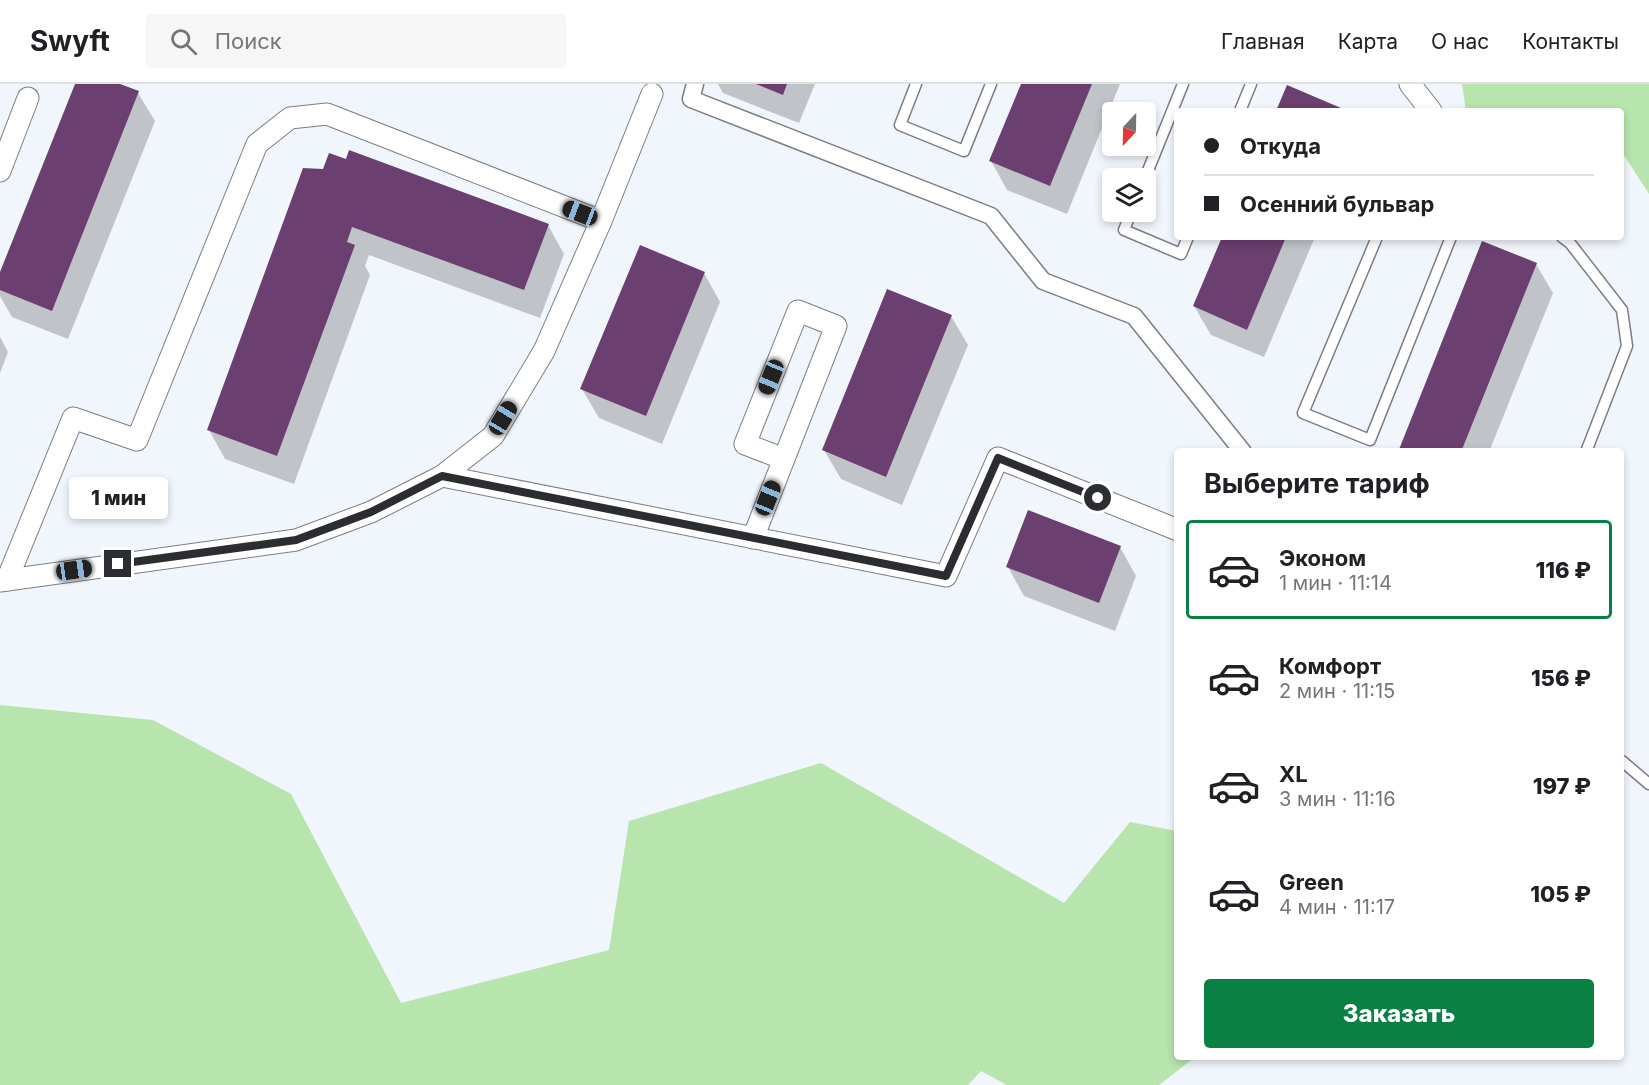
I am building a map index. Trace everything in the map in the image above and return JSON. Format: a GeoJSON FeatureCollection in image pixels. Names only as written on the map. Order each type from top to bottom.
{"type":"FeatureCollection","features":[{"type":"Feature","properties":{"kind":"street"},"geometry":{"type":"LineString","coordinates":[[695,84],[691,99],[992,216],[1043,281],[1134,316],[1240,448]]}},
{"type":"Feature","properties":{"kind":"street"},"geometry":{"type":"LineString","coordinates":[[1410,84],[1429,108]]}},
{"type":"Feature","properties":{"kind":"street"},"geometry":{"type":"LineString","coordinates":[[3,580],[296,540],[371,512],[442,476],[492,436],[544,351],[601,221],[652,94]]}},
{"type":"Feature","properties":{"kind":"street"},"geometry":{"type":"LineString","coordinates":[[0,171],[28,98]]}},
{"type":"Feature","properties":{"kind":"street"},"geometry":{"type":"LineString","coordinates":[[3,580],[73,418],[137,440],[257,144],[290,118],[327,114],[601,221]]}},
{"type":"Feature","properties":{"kind":"street"},"geometry":{"type":"LineString","coordinates":[[753,538],[784,459],[836,326],[798,311],[745,444],[784,459]]}},
{"type":"Feature","properties":{"kind":"street"},"geometry":{"type":"LineString","coordinates":[[442,476],[946,576],[998,458],[1174,529]]}},
{"type":"Feature","properties":{"kind":"lane"},"geometry":{"type":"LineString","coordinates":[[916,84],[900,125],[964,151],[991,84]]}},
{"type":"Feature","properties":{"kind":"lane"},"geometry":{"type":"LineString","coordinates":[[1149,168],[1183,84]]}},
{"type":"Feature","properties":{"kind":"lane"},"geometry":{"type":"LineString","coordinates":[[1241,108],[1251,84]]}},
{"type":"Feature","properties":{"kind":"lane"},"geometry":{"type":"LineString","coordinates":[[1127,222],[1124,230],[1181,254],[1187,240]]}},
{"type":"Feature","properties":{"kind":"lane"},"geometry":{"type":"LineString","coordinates":[[1376,240],[1304,413],[1370,440],[1450,240]]}},
{"type":"Feature","properties":{"kind":"lane"},"geometry":{"type":"LineString","coordinates":[[1566,240],[1622,310],[1627,346],[1588,448]]}},
{"type":"Feature","properties":{"kind":"lane"},"geometry":{"type":"LineString","coordinates":[[1624,763],[1649,784]]}},
{"type":"Feature","properties":{"kind":"green space"},"geometry":{"type":"Polygon","coordinates":[[[1462,84],[1649,84],[1649,194],[1624,155],[1624,108],[1466,108],[1462,84]]]}},
{"type":"Feature","properties":{"kind":"green space"},"geometry":{"type":"Polygon","coordinates":[[[0,705],[153,720],[291,794],[401,1003],[609,950],[629,821],[821,763],[1064,903],[1130,822],[1174,830],[1174,1060],[1191,1060],[1159,1085],[1007,1085],[981,1071],[968,1085],[0,1085],[0,705]]]}},
{"type":"Feature","properties":{"kind":"building"},"geometry":{"type":"Polygon","coordinates":[[[75,84],[120,84],[139,91],[52,311],[0,290],[0,272],[75,84]]]}},
{"type":"Feature","properties":{"kind":"building"},"geometry":{"type":"Polygon","coordinates":[[[756,84],[787,84],[783,95],[756,84]]]}},
{"type":"Feature","properties":{"kind":"building"},"geometry":{"type":"Polygon","coordinates":[[[1021,84],[1092,84],[1050,186],[989,161],[1021,84]]]}},
{"type":"Feature","properties":{"kind":"building"},"geometry":{"type":"Polygon","coordinates":[[[1287,85],[1341,108],[1277,108],[1287,85]]]}},
{"type":"Feature","properties":{"kind":"building"},"geometry":{"type":"Polygon","coordinates":[[[349,150],[549,224],[524,290],[352,227],[347,242],[355,245],[277,456],[207,430],[303,168],[323,169],[329,153],[346,159],[349,150]]]}},
{"type":"Feature","properties":{"kind":"building"},"geometry":{"type":"Polygon","coordinates":[[[1221,240],[1285,240],[1247,330],[1193,306],[1221,240]]]}},
{"type":"Feature","properties":{"kind":"building"},"geometry":{"type":"Polygon","coordinates":[[[1482,241],[1537,263],[1463,448],[1400,448],[1482,241]]]}},
{"type":"Feature","properties":{"kind":"building"},"geometry":{"type":"Polygon","coordinates":[[[640,245],[705,272],[646,416],[580,389],[640,245]]]}},
{"type":"Feature","properties":{"kind":"building"},"geometry":{"type":"Polygon","coordinates":[[[887,289],[952,315],[886,477],[822,450],[887,289]]]}},
{"type":"Feature","properties":{"kind":"building"},"geometry":{"type":"Polygon","coordinates":[[[1028,510],[1121,546],[1099,603],[1006,567],[1028,510]]]}},
{"type":"Feature","properties":{"kind":"route"},"geometry":{"type":"LineString","coordinates":[[118,564],[296,540],[371,512],[442,476],[946,576],[998,458],[1098,498]]}}]}
